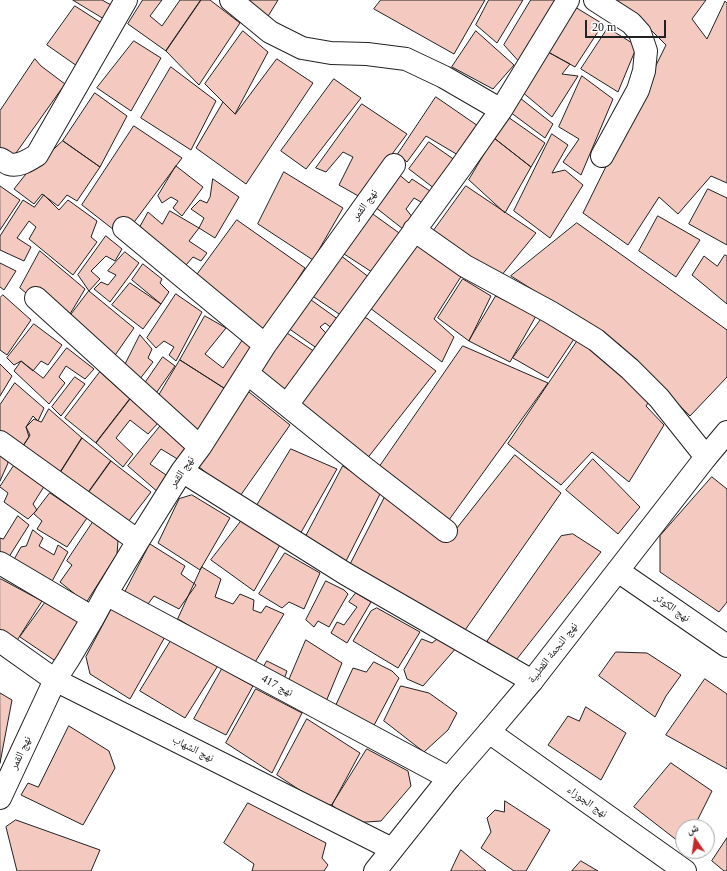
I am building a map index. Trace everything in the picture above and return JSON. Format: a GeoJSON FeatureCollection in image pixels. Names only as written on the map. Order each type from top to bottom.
{"type":"FeatureCollection","features":[{"type":"Feature","properties":{"kind":"street"},"geometry":{"type":"LineString","coordinates":[[0,159],[9,164],[20,164],[37,155],[126,0]]}},
{"type":"Feature","properties":{"kind":"street"},"geometry":{"type":"LineString","coordinates":[[231,0],[270,32],[302,48],[332,53],[367,54],[406,59],[444,77],[501,110]]}},
{"type":"Feature","properties":{"kind":"street"},"geometry":{"type":"LineString","coordinates":[[287,405],[501,110],[568,0]]}},
{"type":"Feature","properties":{"kind":"street"},"geometry":{"type":"LineString","coordinates":[[595,0],[631,23],[640,33],[646,50],[644,71],[638,90],[602,156]]}},
{"type":"Feature","properties":{"kind":"street","name":"نهج القمر"},"geometry":{"type":"LineString","coordinates":[[0,798],[55,680],[138,541],[265,345],[394,165]]}},
{"type":"Feature","properties":{"kind":"street"},"geometry":{"type":"LineString","coordinates":[[124,228],[265,345]]}},
{"type":"Feature","properties":{"kind":"street"},"geometry":{"type":"LineString","coordinates":[[414,230],[465,266],[550,312],[596,340],[630,369],[659,398],[706,457]]}},
{"type":"Feature","properties":{"kind":"street"},"geometry":{"type":"LineString","coordinates":[[36,298],[200,447]]}},
{"type":"Feature","properties":{"kind":"street"},"geometry":{"type":"LineString","coordinates":[[247,373],[446,531]]}},
{"type":"Feature","properties":{"kind":"street","name":"نهج النجمة القطبية"},"geometry":{"type":"LineString","coordinates":[[376,871],[449,778],[532,681],[727,432]]}},
{"type":"Feature","properties":{"kind":"street"},"geometry":{"type":"LineString","coordinates":[[0,442],[138,541]]}},
{"type":"Feature","properties":{"kind":"street"},"geometry":{"type":"LineString","coordinates":[[182,471],[346,574],[532,681]]}},
{"type":"Feature","properties":{"kind":"street"},"geometry":{"type":"LineString","coordinates":[[0,562],[93,618]]}},
{"type":"Feature","properties":{"kind":"street","name":"نهج الكوثر"},"geometry":{"type":"LineString","coordinates":[[618,571],[727,646]]}},
{"type":"Feature","properties":{"kind":"street","name":"نهج 417"},"geometry":{"type":"LineString","coordinates":[[106,594],[449,778]]}},
{"type":"Feature","properties":{"kind":"street","name":"نهج الشهاب"},"geometry":{"type":"LineString","coordinates":[[0,641],[55,680],[392,850]]}},
{"type":"Feature","properties":{"kind":"street","name":"نهج الجوزاء"},"geometry":{"type":"LineString","coordinates":[[489,732],[685,871]]}},
{"type":"Feature","properties":{"kind":"building"},"geometry":{"type":"Polygon","coordinates":[[[73,0],[102,0],[113,6],[108,21],[73,0]]]}},
{"type":"Feature","properties":{"kind":"building"},"geometry":{"type":"Polygon","coordinates":[[[143,0],[162,0],[150,16],[162,26],[180,0],[201,0],[166,51],[128,24],[143,0]]]}},
{"type":"Feature","properties":{"kind":"building"},"geometry":{"type":"Polygon","coordinates":[[[201,0],[210,0],[240,23],[199,85],[166,51],[201,0]]]}},
{"type":"Feature","properties":{"kind":"building"},"geometry":{"type":"Polygon","coordinates":[[[249,0],[278,0],[267,18],[249,0]]]}},
{"type":"Feature","properties":{"kind":"building"},"geometry":{"type":"Polygon","coordinates":[[[381,0],[485,0],[454,54],[374,9],[381,0]]]}},
{"type":"Feature","properties":{"kind":"building"},"geometry":{"type":"Polygon","coordinates":[[[489,0],[523,0],[497,43],[476,25],[489,0]]]}},
{"type":"Feature","properties":{"kind":"building"},"geometry":{"type":"Polygon","coordinates":[[[531,0],[561,0],[522,65],[504,45],[531,0]]]}},
{"type":"Feature","properties":{"kind":"building"},"geometry":{"type":"Polygon","coordinates":[[[616,0],[706,0],[692,19],[707,39],[725,1],[727,3],[727,183],[711,176],[678,214],[659,197],[628,245],[583,213],[666,45],[616,0]]]}},
{"type":"Feature","properties":{"kind":"building"},"geometry":{"type":"Polygon","coordinates":[[[75,6],[103,24],[77,66],[47,45],[75,6]]]}},
{"type":"Feature","properties":{"kind":"building"},"geometry":{"type":"Polygon","coordinates":[[[575,7],[603,24],[575,67],[548,52],[575,7]]]}},
{"type":"Feature","properties":{"kind":"building"},"geometry":{"type":"Polygon","coordinates":[[[608,28],[637,46],[618,92],[581,69],[608,28]]]}},
{"type":"Feature","properties":{"kind":"building"},"geometry":{"type":"Polygon","coordinates":[[[243,31],[268,52],[235,114],[205,84],[243,31]]]}},
{"type":"Feature","properties":{"kind":"building"},"geometry":{"type":"Polygon","coordinates":[[[476,31],[514,65],[493,89],[452,67],[476,31]]]}},
{"type":"Feature","properties":{"kind":"building"},"geometry":{"type":"Polygon","coordinates":[[[134,41],[161,58],[131,111],[97,88],[134,41]]]}},
{"type":"Feature","properties":{"kind":"building"},"geometry":{"type":"Polygon","coordinates":[[[548,52],[570,64],[562,74],[578,76],[552,117],[521,91],[548,52]]]}},
{"type":"Feature","properties":{"kind":"building"},"geometry":{"type":"Polygon","coordinates":[[[35,59],[41,66],[65,84],[11,160],[0,152],[0,111],[35,59]]]}},
{"type":"Feature","properties":{"kind":"building"},"geometry":{"type":"Polygon","coordinates":[[[277,59],[313,83],[246,184],[196,148],[223,102],[235,114],[277,59]]]}},
{"type":"Feature","properties":{"kind":"building"},"geometry":{"type":"Polygon","coordinates":[[[171,67],[216,101],[191,150],[141,118],[171,67]]]}},
{"type":"Feature","properties":{"kind":"building"},"geometry":{"type":"Polygon","coordinates":[[[582,76],[613,99],[581,175],[563,162],[579,139],[559,127],[582,76]]]}},
{"type":"Feature","properties":{"kind":"building"},"geometry":{"type":"Polygon","coordinates":[[[334,79],[361,98],[306,169],[281,151],[334,79]]]}},
{"type":"Feature","properties":{"kind":"building"},"geometry":{"type":"Polygon","coordinates":[[[95,93],[127,116],[100,167],[63,141],[95,93]]]}},
{"type":"Feature","properties":{"kind":"building"},"geometry":{"type":"Polygon","coordinates":[[[436,97],[481,128],[458,155],[426,136],[407,162],[398,154],[436,97]]]}},
{"type":"Feature","properties":{"kind":"building"},"geometry":{"type":"Polygon","coordinates":[[[520,98],[553,124],[545,138],[510,112],[520,98]]]}},
{"type":"Feature","properties":{"kind":"building"},"geometry":{"type":"Polygon","coordinates":[[[362,104],[407,134],[360,197],[339,185],[353,157],[343,152],[326,172],[316,168],[362,104]]]}},
{"type":"Feature","properties":{"kind":"building"},"geometry":{"type":"Polygon","coordinates":[[[508,117],[545,143],[531,167],[494,138],[508,117]]]}},
{"type":"Feature","properties":{"kind":"building"},"geometry":{"type":"Polygon","coordinates":[[[134,126],[182,158],[123,237],[82,205],[134,126]]]}},
{"type":"Feature","properties":{"kind":"building"},"geometry":{"type":"Polygon","coordinates":[[[552,134],[568,145],[552,173],[565,170],[583,185],[550,238],[514,211],[552,134]]]}},
{"type":"Feature","properties":{"kind":"building"},"geometry":{"type":"Polygon","coordinates":[[[494,138],[531,167],[505,213],[469,180],[494,138]]]}},
{"type":"Feature","properties":{"kind":"building"},"geometry":{"type":"Polygon","coordinates":[[[63,141],[100,167],[77,201],[67,195],[58,206],[42,194],[34,204],[14,189],[45,150],[49,153],[63,141]]]}},
{"type":"Feature","properties":{"kind":"building"},"geometry":{"type":"Polygon","coordinates":[[[429,142],[459,163],[435,189],[409,169],[429,142]]]}},
{"type":"Feature","properties":{"kind":"building"},"geometry":{"type":"Polygon","coordinates":[[[176,166],[203,187],[182,216],[173,208],[178,201],[171,197],[162,203],[158,196],[176,166]]]}},
{"type":"Feature","properties":{"kind":"building"},"geometry":{"type":"Polygon","coordinates":[[[284,172],[343,208],[313,260],[258,224],[284,172]]]}},
{"type":"Feature","properties":{"kind":"building"},"geometry":{"type":"Polygon","coordinates":[[[396,172],[409,183],[412,179],[433,193],[426,205],[414,198],[406,209],[413,218],[403,229],[375,207],[396,172]]]}},
{"type":"Feature","properties":{"kind":"building"},"geometry":{"type":"Polygon","coordinates":[[[213,179],[239,197],[215,238],[199,228],[204,218],[191,209],[200,200],[207,203],[210,197],[213,179]]]}},
{"type":"Feature","properties":{"kind":"building"},"geometry":{"type":"Polygon","coordinates":[[[0,186],[20,200],[0,230],[0,186]]]}},
{"type":"Feature","properties":{"kind":"building"},"geometry":{"type":"Polygon","coordinates":[[[466,186],[536,233],[501,276],[432,233],[466,186]]]}},
{"type":"Feature","properties":{"kind":"building"},"geometry":{"type":"Polygon","coordinates":[[[708,189],[727,198],[727,245],[689,224],[708,189]]]}},
{"type":"Feature","properties":{"kind":"building"},"geometry":{"type":"Polygon","coordinates":[[[44,195],[59,210],[68,200],[97,221],[91,237],[97,242],[73,275],[29,239],[36,227],[29,221],[17,238],[31,247],[24,261],[0,250],[0,236],[23,200],[34,207],[44,195]]]}},
{"type":"Feature","properties":{"kind":"building"},"geometry":{"type":"Polygon","coordinates":[[[170,211],[199,228],[189,241],[207,253],[201,261],[193,257],[179,273],[134,237],[148,212],[162,224],[170,211]]]}},
{"type":"Feature","properties":{"kind":"building"},"geometry":{"type":"Polygon","coordinates":[[[370,212],[402,235],[375,274],[341,252],[370,212]]]}},
{"type":"Feature","properties":{"kind":"building"},"geometry":{"type":"Polygon","coordinates":[[[658,216],[700,240],[676,277],[639,251],[658,216]]]}},
{"type":"Feature","properties":{"kind":"building"},"geometry":{"type":"Polygon","coordinates":[[[237,220],[305,268],[261,336],[194,279],[237,220]]]}},
{"type":"Feature","properties":{"kind":"building"},"geometry":{"type":"Polygon","coordinates":[[[577,223],[727,330],[727,377],[690,416],[620,345],[511,276],[577,223]]]}},
{"type":"Feature","properties":{"kind":"building"},"geometry":{"type":"Polygon","coordinates":[[[106,236],[122,249],[115,261],[106,256],[91,271],[100,279],[89,291],[78,275],[106,236]]]}},
{"type":"Feature","properties":{"kind":"building"},"geometry":{"type":"Polygon","coordinates":[[[413,242],[462,275],[434,319],[454,337],[442,362],[366,305],[413,242]]]}},
{"type":"Feature","properties":{"kind":"building"},"geometry":{"type":"Polygon","coordinates":[[[40,251],[85,289],[64,324],[20,288],[40,251]]]}},
{"type":"Feature","properties":{"kind":"building"},"geometry":{"type":"Polygon","coordinates":[[[125,252],[139,263],[110,302],[94,289],[101,282],[108,285],[116,275],[108,271],[125,252]]]}},
{"type":"Feature","properties":{"kind":"building"},"geometry":{"type":"Polygon","coordinates":[[[340,255],[370,278],[345,318],[311,295],[340,255]]]}},
{"type":"Feature","properties":{"kind":"building"},"geometry":{"type":"Polygon","coordinates":[[[725,255],[727,256],[727,304],[692,275],[704,256],[717,266],[725,255]]]}},
{"type":"Feature","properties":{"kind":"building"},"geometry":{"type":"Polygon","coordinates":[[[0,263],[16,271],[4,290],[0,287],[0,263]]]}},
{"type":"Feature","properties":{"kind":"building"},"geometry":{"type":"Polygon","coordinates":[[[143,264],[162,279],[160,283],[169,292],[161,304],[132,280],[143,264]]]}},
{"type":"Feature","properties":{"kind":"building"},"geometry":{"type":"Polygon","coordinates":[[[463,279],[491,296],[469,341],[438,318],[463,279]]]}},
{"type":"Feature","properties":{"kind":"building"},"geometry":{"type":"Polygon","coordinates":[[[130,283],[161,304],[143,329],[112,305],[130,283]]]}},
{"type":"Feature","properties":{"kind":"building"},"geometry":{"type":"Polygon","coordinates":[[[89,291],[134,328],[111,361],[64,324],[89,291]]]}},
{"type":"Feature","properties":{"kind":"building"},"geometry":{"type":"Polygon","coordinates":[[[176,294],[202,312],[176,361],[169,355],[174,347],[164,341],[156,348],[147,338],[176,294]]]}},
{"type":"Feature","properties":{"kind":"building"},"geometry":{"type":"Polygon","coordinates":[[[3,295],[31,320],[7,355],[0,350],[0,298],[3,295]]]}},
{"type":"Feature","properties":{"kind":"building"},"geometry":{"type":"Polygon","coordinates":[[[496,296],[536,316],[510,362],[469,341],[496,296]]]}},
{"type":"Feature","properties":{"kind":"building"},"geometry":{"type":"Polygon","coordinates":[[[307,297],[339,320],[333,329],[325,323],[320,327],[328,335],[318,349],[288,328],[307,297]]]}},
{"type":"Feature","properties":{"kind":"building"},"geometry":{"type":"Polygon","coordinates":[[[360,315],[368,319],[436,371],[366,460],[296,404],[360,315]]]}},
{"type":"Feature","properties":{"kind":"building"},"geometry":{"type":"Polygon","coordinates":[[[205,316],[226,328],[205,354],[223,368],[243,339],[257,347],[227,390],[180,360],[205,316]]]}},
{"type":"Feature","properties":{"kind":"building"},"geometry":{"type":"Polygon","coordinates":[[[542,318],[574,339],[548,378],[513,358],[542,318]]]}},
{"type":"Feature","properties":{"kind":"building"},"geometry":{"type":"Polygon","coordinates":[[[34,324],[62,345],[48,365],[41,361],[33,371],[21,361],[14,365],[7,358],[34,324]]]}},
{"type":"Feature","properties":{"kind":"building"},"geometry":{"type":"Polygon","coordinates":[[[284,331],[315,352],[289,393],[257,370],[284,331]]]}},
{"type":"Feature","properties":{"kind":"building"},"geometry":{"type":"Polygon","coordinates":[[[140,335],[152,349],[148,358],[153,362],[136,384],[122,371],[140,335]]]}},
{"type":"Feature","properties":{"kind":"building"},"geometry":{"type":"Polygon","coordinates":[[[580,337],[651,399],[646,406],[664,425],[629,482],[592,452],[561,485],[508,444],[580,337]]]}},
{"type":"Feature","properties":{"kind":"building"},"geometry":{"type":"Polygon","coordinates":[[[463,346],[548,383],[446,524],[378,469],[463,346]]]}},
{"type":"Feature","properties":{"kind":"building"},"geometry":{"type":"Polygon","coordinates":[[[67,348],[94,369],[85,379],[66,366],[59,377],[65,383],[49,404],[14,371],[21,361],[43,378],[67,348]]]}},
{"type":"Feature","properties":{"kind":"building"},"geometry":{"type":"Polygon","coordinates":[[[163,357],[175,366],[152,399],[141,389],[163,357]]]}},
{"type":"Feature","properties":{"kind":"building"},"geometry":{"type":"Polygon","coordinates":[[[180,360],[227,390],[196,437],[155,402],[180,360]]]}},
{"type":"Feature","properties":{"kind":"building"},"geometry":{"type":"Polygon","coordinates":[[[0,364],[12,376],[0,396],[0,364]]]}},
{"type":"Feature","properties":{"kind":"building"},"geometry":{"type":"Polygon","coordinates":[[[100,372],[130,399],[96,443],[65,418],[100,372]]]}},
{"type":"Feature","properties":{"kind":"building"},"geometry":{"type":"Polygon","coordinates":[[[75,377],[85,384],[61,416],[52,407],[75,377]]]}},
{"type":"Feature","properties":{"kind":"building"},"geometry":{"type":"Polygon","coordinates":[[[15,383],[44,408],[38,421],[33,416],[26,427],[29,437],[21,449],[0,434],[0,405],[15,383]]]}},
{"type":"Feature","properties":{"kind":"building"},"geometry":{"type":"Polygon","coordinates":[[[249,392],[290,425],[238,499],[198,466],[249,392]]]}},
{"type":"Feature","properties":{"kind":"building"},"geometry":{"type":"Polygon","coordinates":[[[130,399],[158,423],[148,434],[130,420],[116,438],[133,454],[123,467],[96,443],[130,399]]]}},
{"type":"Feature","properties":{"kind":"building"},"geometry":{"type":"Polygon","coordinates":[[[49,409],[82,438],[58,476],[21,449],[30,435],[26,427],[34,419],[41,422],[49,409]]]}},
{"type":"Feature","properties":{"kind":"building"},"geometry":{"type":"Polygon","coordinates":[[[162,424],[191,445],[179,460],[161,449],[150,464],[169,477],[159,493],[128,466],[162,424]]]}},
{"type":"Feature","properties":{"kind":"building"},"geometry":{"type":"Polygon","coordinates":[[[82,438],[111,461],[88,493],[58,476],[82,438]]]}},
{"type":"Feature","properties":{"kind":"building"},"geometry":{"type":"Polygon","coordinates":[[[291,449],[337,469],[299,536],[256,507],[291,449]]]}},
{"type":"Feature","properties":{"kind":"building"},"geometry":{"type":"Polygon","coordinates":[[[0,450],[6,453],[8,463],[0,481],[0,450]]]}},
{"type":"Feature","properties":{"kind":"building"},"geometry":{"type":"Polygon","coordinates":[[[515,455],[561,493],[463,633],[348,568],[385,496],[447,540],[515,455]]]}},
{"type":"Feature","properties":{"kind":"building"},"geometry":{"type":"Polygon","coordinates":[[[593,459],[640,507],[618,534],[566,490],[593,459]]]}},
{"type":"Feature","properties":{"kind":"building"},"geometry":{"type":"Polygon","coordinates":[[[111,461],[151,492],[128,522],[88,493],[111,461]]]}},
{"type":"Feature","properties":{"kind":"building"},"geometry":{"type":"Polygon","coordinates":[[[15,464],[45,485],[33,504],[37,510],[28,519],[4,502],[8,493],[0,487],[15,464]]]}},
{"type":"Feature","properties":{"kind":"building"},"geometry":{"type":"Polygon","coordinates":[[[343,466],[381,492],[344,565],[304,540],[343,466]]]}},
{"type":"Feature","properties":{"kind":"building"},"geometry":{"type":"Polygon","coordinates":[[[712,477],[727,489],[727,602],[719,612],[660,572],[660,536],[712,477]]]}},
{"type":"Feature","properties":{"kind":"building"},"geometry":{"type":"Polygon","coordinates":[[[50,493],[87,518],[67,547],[37,529],[42,521],[34,514],[50,493]]]}},
{"type":"Feature","properties":{"kind":"building"},"geometry":{"type":"Polygon","coordinates":[[[192,495],[230,518],[200,570],[158,543],[179,499],[192,495]]]}},
{"type":"Feature","properties":{"kind":"building"},"geometry":{"type":"Polygon","coordinates":[[[18,516],[29,525],[7,560],[0,556],[0,538],[3,539],[18,516]]]}},
{"type":"Feature","properties":{"kind":"building"},"geometry":{"type":"Polygon","coordinates":[[[242,520],[281,543],[254,591],[211,560],[242,520]]]}},
{"type":"Feature","properties":{"kind":"building"},"geometry":{"type":"Polygon","coordinates":[[[93,522],[118,541],[117,554],[86,603],[60,582],[72,565],[67,561],[93,522]]]}},
{"type":"Feature","properties":{"kind":"building"},"geometry":{"type":"Polygon","coordinates":[[[33,530],[43,538],[39,546],[54,555],[58,545],[68,552],[50,585],[12,563],[21,547],[26,546],[33,530]]]}},
{"type":"Feature","properties":{"kind":"building"},"geometry":{"type":"Polygon","coordinates":[[[573,534],[601,552],[513,664],[487,641],[561,536],[573,534]]]}},
{"type":"Feature","properties":{"kind":"building"},"geometry":{"type":"Polygon","coordinates":[[[150,544],[185,566],[181,574],[196,585],[179,609],[154,596],[145,608],[123,596],[150,544]]]}},
{"type":"Feature","properties":{"kind":"building"},"geometry":{"type":"Polygon","coordinates":[[[285,553],[320,573],[304,609],[289,602],[282,608],[259,594],[285,553]]]}},
{"type":"Feature","properties":{"kind":"building"},"geometry":{"type":"Polygon","coordinates":[[[202,567],[221,579],[215,597],[233,604],[240,594],[254,600],[253,610],[261,613],[266,606],[284,614],[254,664],[178,619],[202,567]]]}},
{"type":"Feature","properties":{"kind":"building"},"geometry":{"type":"Polygon","coordinates":[[[0,579],[42,601],[16,642],[0,632],[0,579]]]}},
{"type":"Feature","properties":{"kind":"building"},"geometry":{"type":"Polygon","coordinates":[[[326,581],[344,590],[348,594],[329,627],[318,621],[314,627],[306,620],[326,581]]]}},
{"type":"Feature","properties":{"kind":"building"},"geometry":{"type":"Polygon","coordinates":[[[356,593],[371,602],[347,643],[331,633],[337,622],[344,625],[357,607],[349,602],[356,593]]]}},
{"type":"Feature","properties":{"kind":"building"},"geometry":{"type":"Polygon","coordinates":[[[47,600],[80,618],[57,662],[20,637],[47,600]]]}},
{"type":"Feature","properties":{"kind":"building"},"geometry":{"type":"Polygon","coordinates":[[[112,608],[166,635],[130,699],[90,674],[86,657],[112,608]]]}},
{"type":"Feature","properties":{"kind":"building"},"geometry":{"type":"Polygon","coordinates":[[[377,608],[420,632],[398,668],[353,641],[371,611],[377,608]]]}},
{"type":"Feature","properties":{"kind":"building"},"geometry":{"type":"Polygon","coordinates":[[[172,639],[219,664],[185,718],[140,691],[172,639]]]}},
{"type":"Feature","properties":{"kind":"building"},"geometry":{"type":"Polygon","coordinates":[[[422,639],[432,643],[437,639],[457,647],[423,686],[407,679],[404,670],[422,639]]]}},
{"type":"Feature","properties":{"kind":"building"},"geometry":{"type":"Polygon","coordinates":[[[306,640],[342,663],[325,704],[287,685],[306,640]]]}},
{"type":"Feature","properties":{"kind":"building"},"geometry":{"type":"Polygon","coordinates":[[[616,652],[647,653],[681,675],[666,696],[655,717],[599,676],[616,652]]]}},
{"type":"Feature","properties":{"kind":"building"},"geometry":{"type":"Polygon","coordinates":[[[267,661],[287,671],[283,682],[262,670],[267,661]]]}},
{"type":"Feature","properties":{"kind":"building"},"geometry":{"type":"Polygon","coordinates":[[[374,662],[392,671],[399,678],[371,731],[334,709],[353,668],[366,672],[374,662]]]}},
{"type":"Feature","properties":{"kind":"building"},"geometry":{"type":"Polygon","coordinates":[[[222,669],[253,686],[226,735],[194,719],[222,669]]]}},
{"type":"Feature","properties":{"kind":"building"},"geometry":{"type":"Polygon","coordinates":[[[705,679],[727,694],[727,769],[666,735],[705,679]]]}},
{"type":"Feature","properties":{"kind":"building"},"geometry":{"type":"Polygon","coordinates":[[[401,686],[429,693],[457,713],[448,730],[424,752],[384,721],[401,686]]]}},
{"type":"Feature","properties":{"kind":"building"},"geometry":{"type":"Polygon","coordinates":[[[256,689],[302,713],[272,773],[226,743],[256,689]]]}},
{"type":"Feature","properties":{"kind":"building"},"geometry":{"type":"Polygon","coordinates":[[[0,693],[12,700],[0,763],[0,693]]]}},
{"type":"Feature","properties":{"kind":"building"},"geometry":{"type":"Polygon","coordinates":[[[586,707],[626,733],[601,780],[548,745],[568,716],[579,721],[586,707]]]}},
{"type":"Feature","properties":{"kind":"building"},"geometry":{"type":"Polygon","coordinates":[[[307,719],[360,753],[332,805],[322,805],[277,775],[307,719]]]}},
{"type":"Feature","properties":{"kind":"building"},"geometry":{"type":"Polygon","coordinates":[[[69,726],[109,751],[115,768],[83,825],[21,795],[28,783],[38,787],[69,726]]]}},
{"type":"Feature","properties":{"kind":"building"},"geometry":{"type":"Polygon","coordinates":[[[367,749],[408,771],[411,786],[381,821],[352,823],[332,805],[367,749]]]}},
{"type":"Feature","properties":{"kind":"building"},"geometry":{"type":"Polygon","coordinates":[[[671,763],[712,791],[698,819],[675,819],[675,839],[634,807],[671,763]]]}},
{"type":"Feature","properties":{"kind":"building"},"geometry":{"type":"Polygon","coordinates":[[[505,801],[550,830],[526,871],[514,871],[481,848],[491,832],[487,818],[495,810],[504,812],[505,801]]]}},
{"type":"Feature","properties":{"kind":"building"},"geometry":{"type":"Polygon","coordinates":[[[248,803],[326,843],[322,858],[328,865],[324,871],[252,871],[254,864],[224,843],[248,803]]]}},
{"type":"Feature","properties":{"kind":"building"},"geometry":{"type":"Polygon","coordinates":[[[16,820],[100,850],[91,871],[17,871],[6,827],[16,820]]]}},
{"type":"Feature","properties":{"kind":"building"},"geometry":{"type":"Polygon","coordinates":[[[727,838],[727,871],[724,871],[712,861],[715,859],[715,856],[727,838]]]}},
{"type":"Feature","properties":{"kind":"building"},"geometry":{"type":"Polygon","coordinates":[[[461,850],[486,871],[451,871],[461,850]]]}},
{"type":"Feature","properties":{"kind":"building"},"geometry":{"type":"Polygon","coordinates":[[[581,861],[598,871],[572,871],[581,861]]]}}]}
